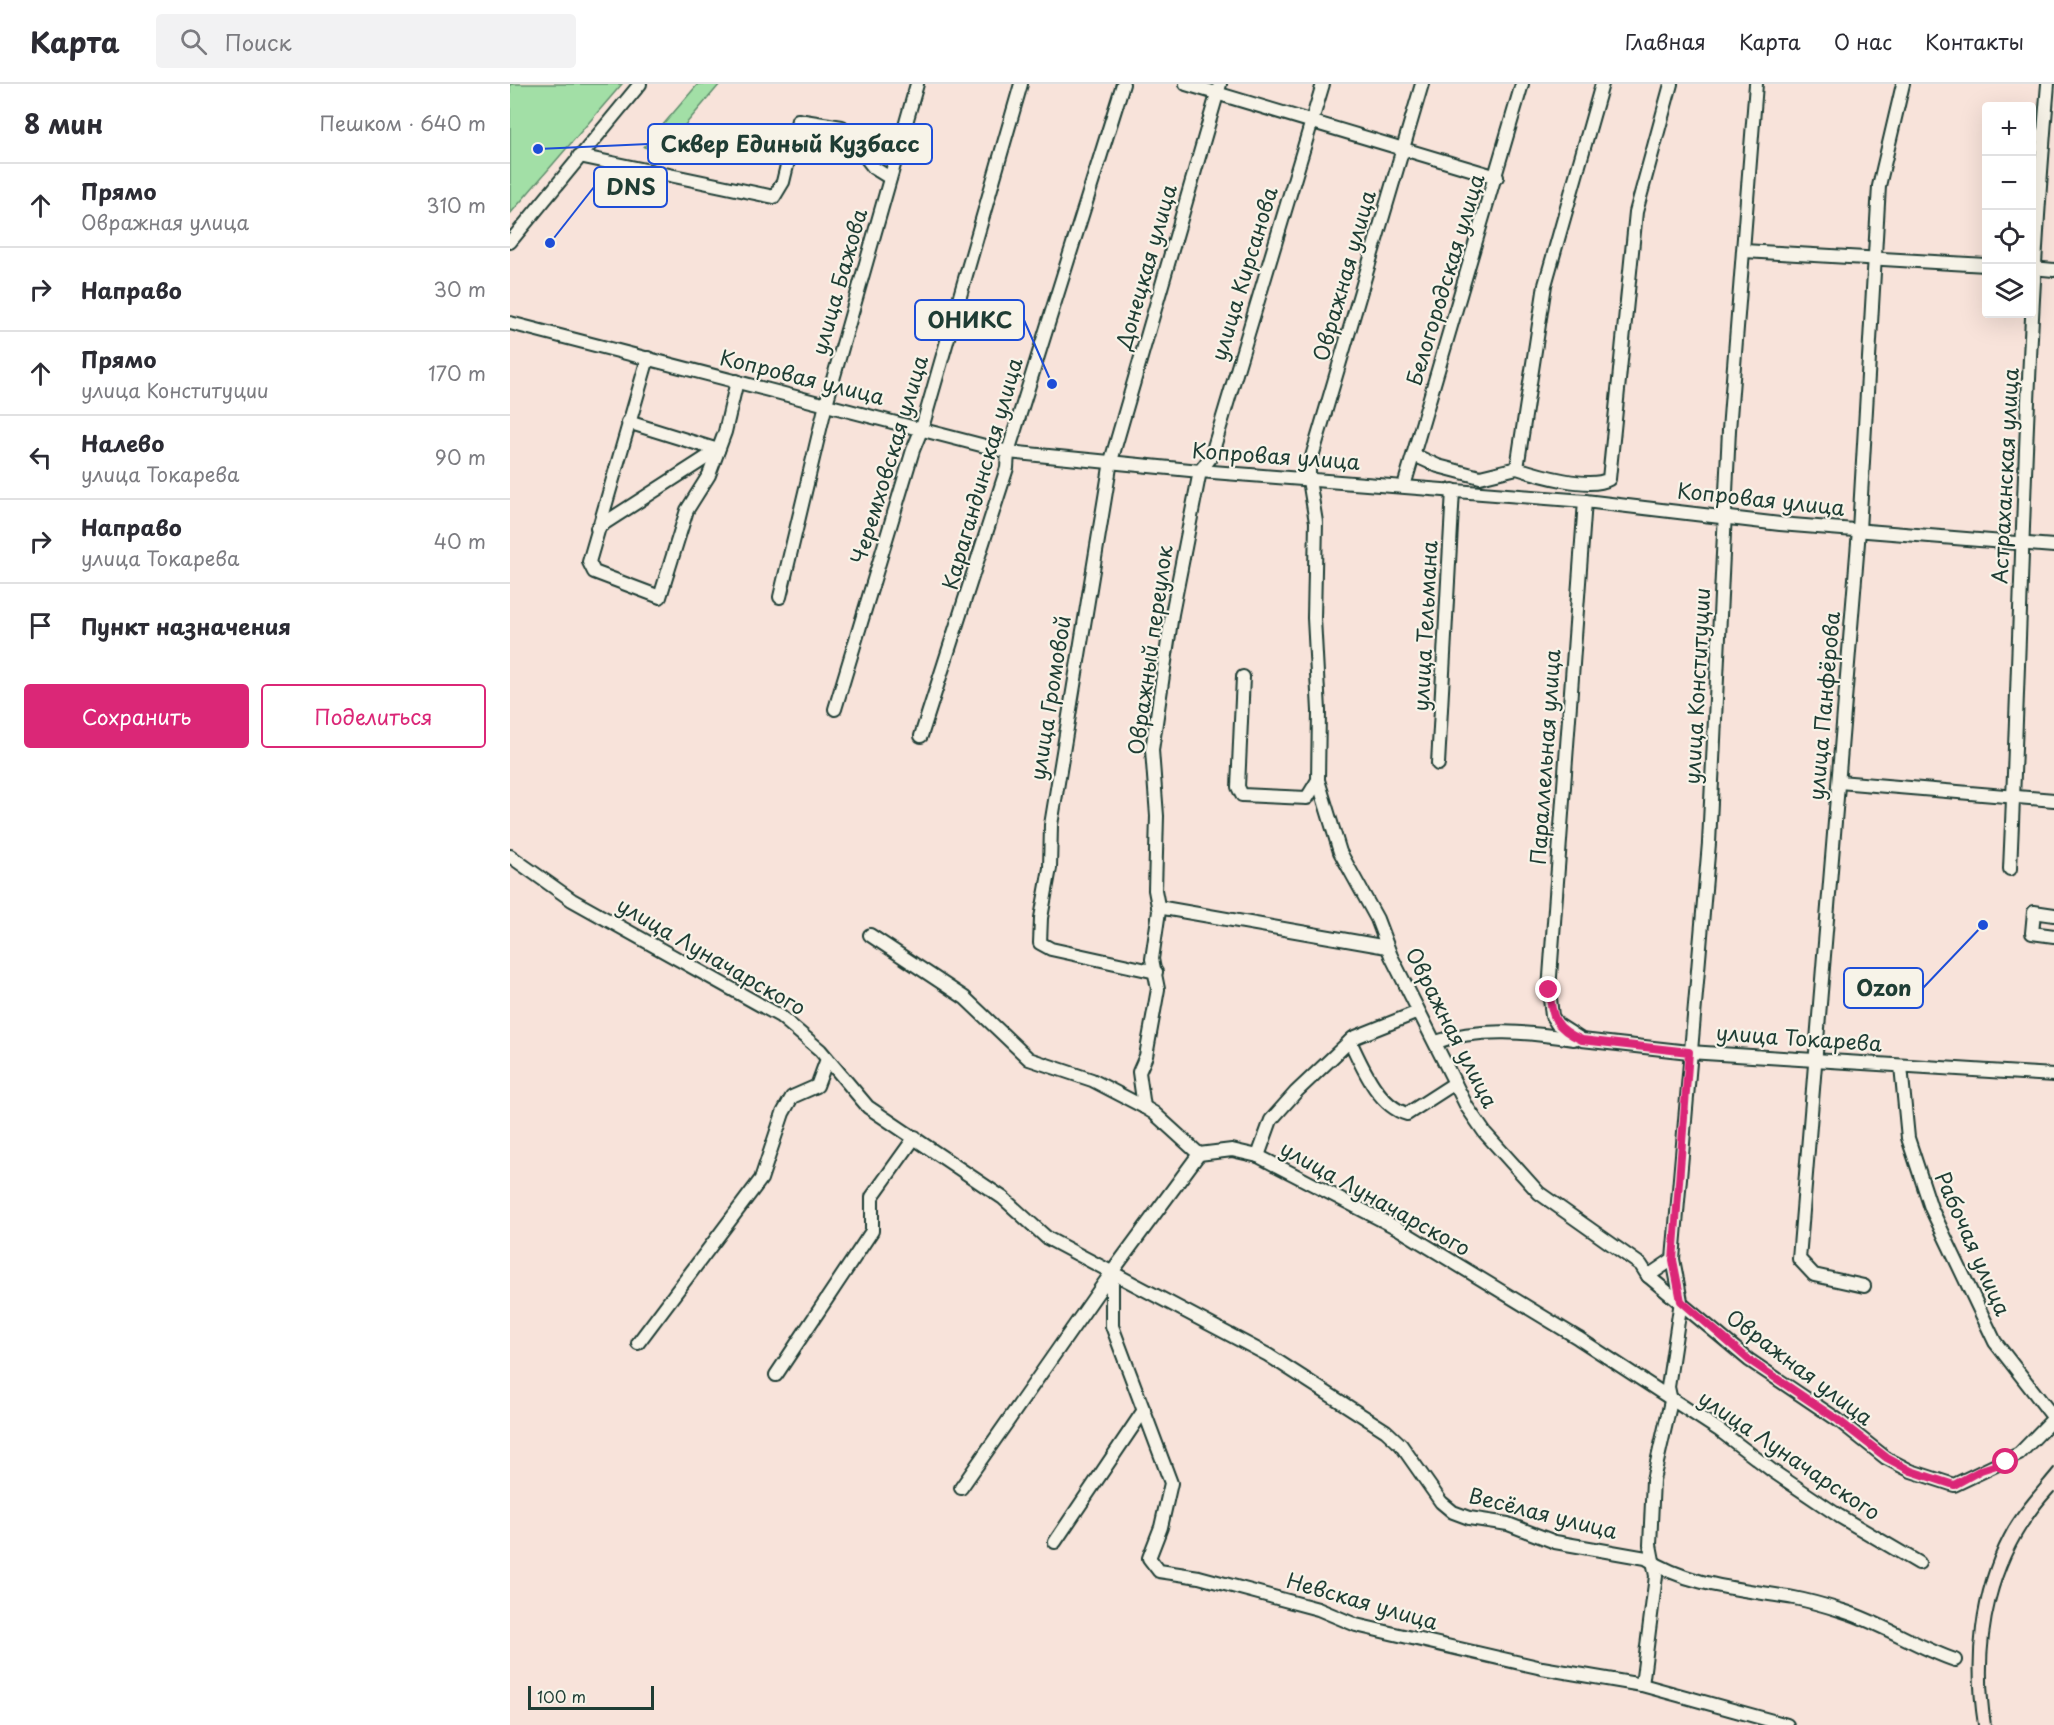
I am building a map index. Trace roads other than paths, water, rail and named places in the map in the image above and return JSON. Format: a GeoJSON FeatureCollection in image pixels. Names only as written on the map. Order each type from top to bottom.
{"type":"FeatureCollection","features":[{"type":"Feature","properties":{"kind":"street"},"geometry":{"type":"LineString","coordinates":[[510,242],[640,84]]}},
{"type":"Feature","properties":{"kind":"street","name":"улица Бажова"},"geometry":{"type":"LineString","coordinates":[[780,597],[826,404],[916,84]]}},
{"type":"Feature","properties":{"kind":"street","name":"Черемховская улица"},"geometry":{"type":"LineString","coordinates":[[835,709],[922,428],[1021,84]]}},
{"type":"Feature","properties":{"kind":"street","name":"Карагандинская улица"},"geometry":{"type":"LineString","coordinates":[[921,736],[968,596],[1007,468],[1008,452],[1124,84]]}},
{"type":"Feature","properties":{"kind":"street"},"geometry":{"type":"LineString","coordinates":[[1186,84],[1219,88],[1311,121],[1497,177]]}},
{"type":"Feature","properties":{"kind":"street","name":"улица Кирсанова"},"geometry":{"type":"LineString","coordinates":[[1200,471],[1211,457],[1323,84]]}},
{"type":"Feature","properties":{"kind":"street","name":"Овражная улица"},"geometry":{"type":"LineString","coordinates":[[1422,84],[1309,467],[1316,522],[1314,618],[1319,711],[1318,780],[1340,852],[1377,919],[1387,947],[1455,1083],[1473,1115],[1518,1172],[1539,1193],[1641,1265],[1648,1276],[1681,1301],[1749,1360],[1838,1420],[1887,1458],[1911,1471],[1954,1485],[1981,1470],[2006,1462],[2019,1454],[2054,1418]]}},
{"type":"Feature","properties":{"kind":"street","name":"Белогородская улица"},"geometry":{"type":"LineString","coordinates":[[1404,486],[1497,177],[1522,84]]}},
{"type":"Feature","properties":{"kind":"street"},"geometry":{"type":"LineString","coordinates":[[1517,468],[1545,285],[1602,84]]}},
{"type":"Feature","properties":{"kind":"street"},"geometry":{"type":"LineString","coordinates":[[1414,455],[1438,466],[1480,477],[1517,468],[1547,477],[1604,482],[1609,479],[1636,212],[1671,84]]}},
{"type":"Feature","properties":{"kind":"street","name":"улица Конституции"},"geometry":{"type":"LineString","coordinates":[[1642,1685],[1656,1576],[1650,1545],[1653,1480],[1671,1401],[1668,1387],[1681,1301],[1673,1260],[1708,843],[1729,430],[1756,84]]}},
{"type":"Feature","properties":{"kind":"street","name":"улица Панфёрова"},"geometry":{"type":"LineString","coordinates":[[1864,1286],[1814,1275],[1799,1259],[1859,530],[1873,258],[1879,186],[1903,84]]}},
{"type":"Feature","properties":{"kind":"street","name":"Астраханская улица"},"geometry":{"type":"LineString","coordinates":[[2034,264],[2048,84]]}},
{"type":"Feature","properties":{"kind":"street","name":"Донецкая улица"},"geometry":{"type":"LineString","coordinates":[[1111,461],[1219,88]]}},
{"type":"Feature","properties":{"kind":"street"},"geometry":{"type":"LineString","coordinates":[[579,156],[774,197],[783,182],[798,120],[842,127],[874,168],[890,178]]}},
{"type":"Feature","properties":{"kind":"street"},"geometry":{"type":"LineString","coordinates":[[1744,251],[1982,265]]}},
{"type":"Feature","properties":{"kind":"street"},"geometry":{"type":"LineString","coordinates":[[2036,268],[2054,270]]}},
{"type":"Feature","properties":{"kind":"street","name":"Астраханская улица"},"geometry":{"type":"LineString","coordinates":[[2010,869],[2032,318]]}},
{"type":"Feature","properties":{"kind":"street","name":"Копровая улица"},"geometry":{"type":"LineString","coordinates":[[510,323],[1008,452],[1200,471],[1586,501],[1859,530],[2054,546]]}},
{"type":"Feature","properties":{"kind":"street"},"geometry":{"type":"LineString","coordinates":[[648,358],[589,562],[594,572],[660,597],[687,510],[709,475],[718,450],[737,381]]}},
{"type":"Feature","properties":{"kind":"street"},"geometry":{"type":"LineString","coordinates":[[628,422],[718,450]]}},
{"type":"Feature","properties":{"kind":"street"},"geometry":{"type":"LineString","coordinates":[[597,528],[718,450]]}},
{"type":"Feature","properties":{"kind":"street","name":"улица Громовой"},"geometry":{"type":"LineString","coordinates":[[1111,461],[1051,825],[1050,868],[1041,918],[1040,943],[1051,949],[1156,972]]}},
{"type":"Feature","properties":{"kind":"street","name":"Овражный переулок"},"geometry":{"type":"LineString","coordinates":[[1144,1107],[1139,1072],[1146,1056],[1158,989],[1152,959],[1159,909],[1155,890],[1157,816],[1152,750],[1172,614],[1200,471]]}},
{"type":"Feature","properties":{"kind":"street","name":"улица Тельмана"},"geometry":{"type":"LineString","coordinates":[[1438,764],[1453,490]]}},
{"type":"Feature","properties":{"kind":"street","name":"Параллельная улица"},"geometry":{"type":"LineString","coordinates":[[1552,1016],[1549,990],[1586,501]]}},
{"type":"Feature","properties":{"kind":"street"},"geometry":{"type":"LineString","coordinates":[[1243,677],[1238,787],[1242,795],[1307,798],[1318,780]]}},
{"type":"Feature","properties":{"kind":"street"},"geometry":{"type":"LineString","coordinates":[[1839,782],[2054,800]]}},
{"type":"Feature","properties":{"kind":"street","name":"улица Луначарского"},"geometry":{"type":"LineString","coordinates":[[510,856],[572,900],[780,1016],[804,1034],[868,1107],[1003,1198],[1047,1238],[1112,1272]]}},
{"type":"Feature","properties":{"kind":"street"},"geometry":{"type":"LineString","coordinates":[[1159,909],[1387,947]]}},
{"type":"Feature","properties":{"kind":"street"},"geometry":{"type":"LineString","coordinates":[[2054,915],[2034,912],[2032,933],[2054,936]]}},
{"type":"Feature","properties":{"kind":"street"},"geometry":{"type":"LineString","coordinates":[[870,935],[965,998],[1029,1059],[1092,1080],[1144,1107],[1154,1113],[1199,1154],[1112,1272],[962,1488]]}},
{"type":"Feature","properties":{"kind":"street"},"geometry":{"type":"LineString","coordinates":[[1258,1156],[1271,1120],[1296,1092],[1350,1041],[1387,1023],[1418,1012]]}},
{"type":"Feature","properties":{"kind":"street","name":"улица Токарева"},"geometry":{"type":"LineString","coordinates":[[1552,1016],[1557,1024],[1582,1040],[1689,1052],[2054,1075]]}},
{"type":"Feature","properties":{"kind":"street"},"geometry":{"type":"LineString","coordinates":[[1436,1042],[1464,1034],[1499,1033],[1582,1040]]}},
{"type":"Feature","properties":{"kind":"street"},"geometry":{"type":"LineString","coordinates":[[1350,1041],[1366,1075],[1396,1111],[1407,1114],[1455,1083]]}},
{"type":"Feature","properties":{"kind":"street"},"geometry":{"type":"LineString","coordinates":[[638,1343],[761,1179],[783,1113],[792,1097],[817,1086],[827,1059]]}},
{"type":"Feature","properties":{"kind":"street","name":"Рабочая улица"},"geometry":{"type":"LineString","coordinates":[[1901,1066],[1908,1138],[1931,1208],[1995,1342],[2054,1418]]}},
{"type":"Feature","properties":{"kind":"street"},"geometry":{"type":"LineString","coordinates":[[776,1376],[872,1231],[872,1197],[915,1137]]}},
{"type":"Feature","properties":{"kind":"street","name":"улица Луначарского"},"geometry":{"type":"LineString","coordinates":[[1199,1154],[1232,1150],[1258,1156],[1399,1229],[1578,1338],[1671,1401],[1719,1430],[1774,1472],[1830,1509],[1919,1563]]}},
{"type":"Feature","properties":{"kind":"street"},"geometry":{"type":"LineString","coordinates":[[1648,1276],[1673,1260]]}},
{"type":"Feature","properties":{"kind":"street"},"geometry":{"type":"LineString","coordinates":[[1055,1542],[1144,1410],[1112,1326],[1112,1272]]}},
{"type":"Feature","properties":{"kind":"street","name":"Весёлая улица"},"geometry":{"type":"LineString","coordinates":[[1112,1272],[1268,1355],[1386,1431],[1401,1446],[1441,1502],[1453,1512],[1469,1518],[1508,1524],[1555,1542],[1646,1558],[1654,1564],[1695,1580],[1796,1598],[1846,1612],[1874,1623],[1924,1650],[1955,1660]]}},
{"type":"Feature","properties":{"kind":"street","name":"Невская улица"},"geometry":{"type":"LineString","coordinates":[[1144,1410],[1171,1483],[1161,1527],[1149,1558],[1159,1571],[1199,1576],[1318,1609],[1356,1625],[1553,1670],[1642,1685],[1787,1725]]}},
{"type":"Feature","properties":{"kind":"railway"},"geometry":{"type":"LineString","coordinates":[[1978,1725],[1974,1652],[1976,1628],[1986,1580],[1994,1557],[2014,1517],[2054,1468]]}},
{"type":"Feature","properties":{"kind":"railway"},"geometry":{"type":"LineString","coordinates":[[1991,1725],[1987,1662],[1996,1601],[2017,1543],[2054,1492]]}},
{"type":"Feature","properties":{"kind":"place","name":"Сквер Единый Кузбасс"},"geometry":{"type":"Point","coordinates":[538,149]}},
{"type":"Feature","properties":{"kind":"place","name":"DNS"},"geometry":{"type":"Point","coordinates":[550,243]}},
{"type":"Feature","properties":{"kind":"place","name":"ОНИКС"},"geometry":{"type":"Point","coordinates":[1052,384]}},
{"type":"Feature","properties":{"kind":"place","name":"Ozon"},"geometry":{"type":"Point","coordinates":[1983,925]}}]}
